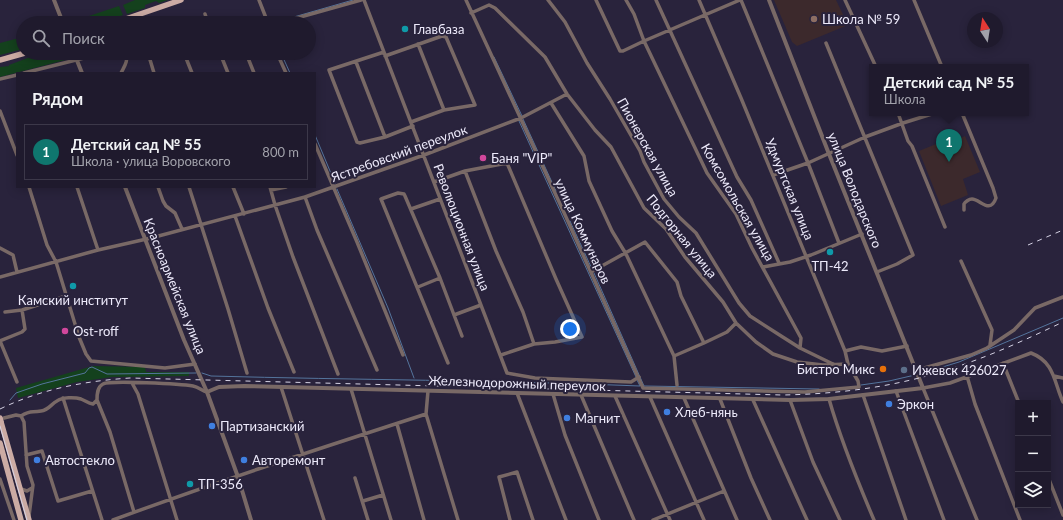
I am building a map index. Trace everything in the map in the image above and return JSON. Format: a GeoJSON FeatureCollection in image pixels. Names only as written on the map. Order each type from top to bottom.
{"type":"FeatureCollection","features":[{"type":"Feature","properties":{"kind":"main road"},"geometry":{"type":"LineString","coordinates":[[136,15],[181,0]]}},
{"type":"Feature","properties":{"kind":"main road"},"geometry":{"type":"LineString","coordinates":[[0,60],[16,56]]}},
{"type":"Feature","properties":{"kind":"main road"},"geometry":{"type":"LineString","coordinates":[[2,419],[29,519]]}},
{"type":"Feature","properties":{"kind":"main road"},"geometry":{"type":"LineString","coordinates":[[0,443],[21,520]]}},
{"type":"Feature","properties":{"kind":"street"},"geometry":{"type":"LineString","coordinates":[[54,0],[60,16]]}},
{"type":"Feature","properties":{"kind":"street"},"geometry":{"type":"LineString","coordinates":[[259,0],[265,16]]}},
{"type":"Feature","properties":{"kind":"street"},"geometry":{"type":"LineString","coordinates":[[304,16],[362,0]]}},
{"type":"Feature","properties":{"kind":"street","name":"Революционная улица"},"geometry":{"type":"LineString","coordinates":[[362,0],[412,124],[507,373]]}},
{"type":"Feature","properties":{"kind":"street","name":"улица Коммунаров"},"geometry":{"type":"LineString","coordinates":[[466,0],[641,383]]}},
{"type":"Feature","properties":{"kind":"street","name":"Пионерская улица"},"geometry":{"type":"LineString","coordinates":[[548,0],[565,22],[587,63],[610,99],[640,152],[664,199],[679,217],[696,233],[739,303],[750,316],[800,348],[836,365]]}},
{"type":"Feature","properties":{"kind":"street"},"geometry":{"type":"LineString","coordinates":[[596,0],[620,51],[624,51],[705,14],[740,0],[808,163],[839,243]]}},
{"type":"Feature","properties":{"kind":"street","name":"Комсомольская улица"},"geometry":{"type":"LineString","coordinates":[[626,0],[634,14],[644,41],[707,173],[736,214],[752,248],[801,338],[800,348]]}},
{"type":"Feature","properties":{"kind":"street"},"geometry":{"type":"LineString","coordinates":[[656,0],[736,177],[751,200],[779,263]]}},
{"type":"Feature","properties":{"kind":"street","name":"Удмуртская улица"},"geometry":{"type":"LineString","coordinates":[[641,383],[643,388],[723,391],[805,392],[859,387],[858,381],[848,364],[845,351],[773,175],[698,0]]}},
{"type":"Feature","properties":{"kind":"street","name":"улица Володарского"},"geometry":{"type":"LineString","coordinates":[[769,0],[923,388]]}},
{"type":"Feature","properties":{"kind":"street"},"geometry":{"type":"LineString","coordinates":[[845,0],[875,64]]}},
{"type":"Feature","properties":{"kind":"street"},"geometry":{"type":"LineString","coordinates":[[914,0],[941,64]]}},
{"type":"Feature","properties":{"kind":"street","name":"Подгорная улица"},"geometry":{"type":"LineString","coordinates":[[472,13],[489,6],[496,8],[545,57],[567,94],[595,130],[611,147],[644,208],[666,230],[723,302],[736,323],[756,342],[773,354],[797,362],[823,365],[848,364]]}},
{"type":"Feature","properties":{"kind":"street"},"geometry":{"type":"LineString","coordinates":[[442,36],[446,37],[475,105],[444,110],[385,137],[360,143],[357,142],[330,70],[418,44],[442,36]]}},
{"type":"Feature","properties":{"kind":"street"},"geometry":{"type":"LineString","coordinates":[[826,43],[913,255],[897,264],[877,272]]}},
{"type":"Feature","properties":{"kind":"street"},"geometry":{"type":"LineString","coordinates":[[418,44],[444,110]]}},
{"type":"Feature","properties":{"kind":"street"},"geometry":{"type":"LineString","coordinates":[[38,71],[77,60],[82,72]]}},
{"type":"Feature","properties":{"kind":"street"},"geometry":{"type":"LineString","coordinates":[[122,72],[126,66],[127,60]]}},
{"type":"Feature","properties":{"kind":"street"},"geometry":{"type":"LineString","coordinates":[[150,60],[154,72]]}},
{"type":"Feature","properties":{"kind":"street"},"geometry":{"type":"LineString","coordinates":[[187,60],[192,72]]}},
{"type":"Feature","properties":{"kind":"street"},"geometry":{"type":"LineString","coordinates":[[223,60],[228,72]]}},
{"type":"Feature","properties":{"kind":"street"},"geometry":{"type":"LineString","coordinates":[[249,60],[254,72]]}},
{"type":"Feature","properties":{"kind":"street"},"geometry":{"type":"LineString","coordinates":[[280,60],[286,72]]}},
{"type":"Feature","properties":{"kind":"street"},"geometry":{"type":"LineString","coordinates":[[356,62],[385,137]]}},
{"type":"Feature","properties":{"kind":"street"},"geometry":{"type":"LineString","coordinates":[[0,79],[16,75]]}},
{"type":"Feature","properties":{"kind":"street","name":"Ястребовский переулок"},"geometry":{"type":"LineString","coordinates":[[0,277],[98,250],[244,214],[305,197],[424,156],[521,118],[567,94]]}},
{"type":"Feature","properties":{"kind":"street"},"geometry":{"type":"LineString","coordinates":[[551,103],[584,156],[590,181],[612,231],[626,254],[674,356],[678,385]]}},
{"type":"Feature","properties":{"kind":"street"},"geometry":{"type":"LineString","coordinates":[[0,111],[16,152]]}},
{"type":"Feature","properties":{"kind":"street"},"geometry":{"type":"LineString","coordinates":[[900,116],[908,140],[912,146],[945,227]]}},
{"type":"Feature","properties":{"kind":"street"},"geometry":{"type":"LineString","coordinates":[[773,175],[808,163],[865,137],[925,116]]}},
{"type":"Feature","properties":{"kind":"street"},"geometry":{"type":"LineString","coordinates":[[963,116],[996,198],[994,203],[987,206],[971,199],[964,204],[964,210]]}},
{"type":"Feature","properties":{"kind":"street"},"geometry":{"type":"LineString","coordinates":[[316,146],[403,355]]}},
{"type":"Feature","properties":{"kind":"street"},"geometry":{"type":"LineString","coordinates":[[434,182],[465,171],[507,163],[582,336],[555,342],[534,344],[501,355]]}},
{"type":"Feature","properties":{"kind":"street"},"geometry":{"type":"LineString","coordinates":[[465,171],[496,250],[520,305],[534,344]]}},
{"type":"Feature","properties":{"kind":"street"},"geometry":{"type":"LineString","coordinates":[[29,188],[47,245],[56,262],[79,337],[86,354],[91,361],[165,368],[195,364]]}},
{"type":"Feature","properties":{"kind":"street"},"geometry":{"type":"LineString","coordinates":[[77,188],[98,250]]}},
{"type":"Feature","properties":{"kind":"street","name":"Красноармейская улица"},"geometry":{"type":"LineString","coordinates":[[125,188],[184,340],[207,392],[238,477],[251,520]]}},
{"type":"Feature","properties":{"kind":"street"},"geometry":{"type":"LineString","coordinates":[[158,188],[163,201],[166,206],[175,213],[182,229]]}},
{"type":"Feature","properties":{"kind":"street"},"geometry":{"type":"LineString","coordinates":[[189,188],[228,308],[247,373]]}},
{"type":"Feature","properties":{"kind":"street"},"geometry":{"type":"LineString","coordinates":[[233,188],[244,214]]}},
{"type":"Feature","properties":{"kind":"street"},"geometry":{"type":"LineString","coordinates":[[271,189],[292,257],[338,374]]}},
{"type":"Feature","properties":{"kind":"street"},"geometry":{"type":"LineString","coordinates":[[448,363],[381,200],[401,193],[405,196],[440,278],[462,336]]}},
{"type":"Feature","properties":{"kind":"street"},"geometry":{"type":"LineString","coordinates":[[305,197],[317,230],[377,370]]}},
{"type":"Feature","properties":{"kind":"street"},"geometry":{"type":"LineString","coordinates":[[411,209],[440,199]]}},
{"type":"Feature","properties":{"kind":"street"},"geometry":{"type":"LineString","coordinates":[[235,216],[268,308],[294,372]]}},
{"type":"Feature","properties":{"kind":"street"},"geometry":{"type":"LineString","coordinates":[[763,267],[790,262],[862,234]]}},
{"type":"Feature","properties":{"kind":"street"},"geometry":{"type":"LineString","coordinates":[[591,272],[626,254],[645,242],[677,282],[681,296],[704,344]]}},
{"type":"Feature","properties":{"kind":"street"},"geometry":{"type":"LineString","coordinates":[[0,248],[13,255],[17,272]]}},
{"type":"Feature","properties":{"kind":"street"},"geometry":{"type":"LineString","coordinates":[[961,261],[992,330],[990,346]]}},
{"type":"Feature","properties":{"kind":"street"},"geometry":{"type":"LineString","coordinates":[[418,287],[440,278]]}},
{"type":"Feature","properties":{"kind":"street"},"geometry":{"type":"LineString","coordinates":[[5,312],[22,310],[66,296]]}},
{"type":"Feature","properties":{"kind":"street"},"geometry":{"type":"LineString","coordinates":[[917,370],[971,355],[990,346],[1014,330],[1035,308],[1063,297]]}},
{"type":"Feature","properties":{"kind":"street"},"geometry":{"type":"LineString","coordinates":[[454,315],[481,305]]}},
{"type":"Feature","properties":{"kind":"street"},"geometry":{"type":"LineString","coordinates":[[17,382],[0,341],[22,332],[25,329],[22,310]]}},
{"type":"Feature","properties":{"kind":"street"},"geometry":{"type":"LineString","coordinates":[[674,356],[704,344],[727,332],[736,323]]}},
{"type":"Feature","properties":{"kind":"street"},"geometry":{"type":"LineString","coordinates":[[845,351],[861,347],[882,351],[907,346]]}},
{"type":"Feature","properties":{"kind":"street","name":"Железнодорожный переулок"},"geometry":{"type":"LineString","coordinates":[[207,392],[226,386],[753,400],[829,399],[923,388],[950,383],[1031,352],[1043,359],[1054,376]]}},
{"type":"Feature","properties":{"kind":"street"},"geometry":{"type":"LineString","coordinates":[[1003,363],[1018,400]]}},
{"type":"Feature","properties":{"kind":"street","name":"Железнодорожный переулок"},"geometry":{"type":"LineString","coordinates":[[507,373],[535,378],[631,382],[639,377]]}},
{"type":"Feature","properties":{"kind":"street"},"geometry":{"type":"LineString","coordinates":[[967,376],[975,404],[1020,520]]}},
{"type":"Feature","properties":{"kind":"street"},"geometry":{"type":"LineString","coordinates":[[1054,376],[1063,378]]}},
{"type":"Feature","properties":{"kind":"street"},"geometry":{"type":"LineString","coordinates":[[1054,376],[1063,402]]}},
{"type":"Feature","properties":{"kind":"street"},"geometry":{"type":"LineString","coordinates":[[134,512],[110,432],[97,400],[99,387],[104,383],[179,384],[196,386],[204,392],[207,392]]}},
{"type":"Feature","properties":{"kind":"street"},"geometry":{"type":"LineString","coordinates":[[132,383],[138,394],[177,520]]}},
{"type":"Feature","properties":{"kind":"street"},"geometry":{"type":"LineString","coordinates":[[281,387],[324,520]]}},
{"type":"Feature","properties":{"kind":"street"},"geometry":{"type":"LineString","coordinates":[[923,388],[977,520]]}},
{"type":"Feature","properties":{"kind":"street"},"geometry":{"type":"LineString","coordinates":[[351,389],[391,520]]}},
{"type":"Feature","properties":{"kind":"street"},"geometry":{"type":"LineString","coordinates":[[428,391],[426,414],[458,520]]}},
{"type":"Feature","properties":{"kind":"street"},"geometry":{"type":"LineString","coordinates":[[896,391],[944,520]]}},
{"type":"Feature","properties":{"kind":"street"},"geometry":{"type":"LineString","coordinates":[[517,393],[566,520]]}},
{"type":"Feature","properties":{"kind":"street"},"geometry":{"type":"LineString","coordinates":[[553,394],[565,435],[599,520]]}},
{"type":"Feature","properties":{"kind":"street"},"geometry":{"type":"LineString","coordinates":[[581,395],[634,520]]}},
{"type":"Feature","properties":{"kind":"street"},"geometry":{"type":"LineString","coordinates":[[863,395],[906,520]]}},
{"type":"Feature","properties":{"kind":"street"},"geometry":{"type":"LineString","coordinates":[[615,396],[670,520]]}},
{"type":"Feature","properties":{"kind":"street"},"geometry":{"type":"LineString","coordinates":[[650,397],[704,520]]}},
{"type":"Feature","properties":{"kind":"street"},"geometry":{"type":"LineString","coordinates":[[2,419],[16,415],[21,416],[28,411],[41,411],[48,409],[58,400],[63,398],[80,398],[93,404],[97,400]]}},
{"type":"Feature","properties":{"kind":"street"},"geometry":{"type":"LineString","coordinates":[[63,398],[102,520]]}},
{"type":"Feature","properties":{"kind":"street"},"geometry":{"type":"LineString","coordinates":[[684,398],[737,520]]}},
{"type":"Feature","properties":{"kind":"street"},"geometry":{"type":"LineString","coordinates":[[720,399],[751,478],[770,520]]}},
{"type":"Feature","properties":{"kind":"street"},"geometry":{"type":"LineString","coordinates":[[829,399],[848,458],[874,520]]}},
{"type":"Feature","properties":{"kind":"street"},"geometry":{"type":"LineString","coordinates":[[753,400],[807,520]]}},
{"type":"Feature","properties":{"kind":"street"},"geometry":{"type":"LineString","coordinates":[[790,400],[813,462],[840,520]]}},
{"type":"Feature","properties":{"kind":"street"},"geometry":{"type":"LineString","coordinates":[[113,520],[170,499],[426,414]]}},
{"type":"Feature","properties":{"kind":"street"},"geometry":{"type":"LineString","coordinates":[[21,416],[24,422],[27,466],[33,485],[29,519]]}},
{"type":"Feature","properties":{"kind":"street"},"geometry":{"type":"LineString","coordinates":[[396,424],[424,520]]}},
{"type":"Feature","properties":{"kind":"street"},"geometry":{"type":"LineString","coordinates":[[26,455],[42,451],[58,501],[92,490]]}},
{"type":"Feature","properties":{"kind":"street"},"geometry":{"type":"LineString","coordinates":[[510,520],[499,477],[517,472],[533,520]]}},
{"type":"Feature","properties":{"kind":"street"},"geometry":{"type":"LineString","coordinates":[[355,478],[368,520]]}},
{"type":"Feature","properties":{"kind":"street"},"geometry":{"type":"LineString","coordinates":[[0,479],[14,520]]}},
{"type":"Feature","properties":{"kind":"street"},"geometry":{"type":"LineString","coordinates":[[19,485],[24,491],[32,488]]}},
{"type":"Feature","properties":{"kind":"street"},"geometry":{"type":"LineString","coordinates":[[1051,485],[1063,515]]}},
{"type":"Feature","properties":{"kind":"street"},"geometry":{"type":"LineString","coordinates":[[653,520],[724,491]]}},
{"type":"Feature","properties":{"kind":"street"},"geometry":{"type":"LineString","coordinates":[[362,501],[383,494]]}},
{"type":"Feature","properties":{"kind":"shaded area","name":"Школа № 59"},"geometry":{"type":"Polygon","coordinates":[[[774,0],[836,0],[848,25],[797,46],[792,42],[774,0]]]}},
{"type":"Feature","properties":{"kind":"shaded area"},"geometry":{"type":"Polygon","coordinates":[[[965,136],[980,172],[963,179],[968,195],[941,206],[919,151],[941,142],[948,144],[965,136]]]}},
{"type":"Feature","properties":{"kind":"green space"},"geometry":{"type":"Polygon","coordinates":[[[135,0],[168,0],[159,3],[156,1],[145,5],[145,8],[127,14],[123,5],[135,0]]]}},
{"type":"Feature","properties":{"kind":"green space"},"geometry":{"type":"Polygon","coordinates":[[[119,6],[123,15],[120,16],[89,16],[119,6]]]}},
{"type":"Feature","properties":{"kind":"green space"},"geometry":{"type":"Polygon","coordinates":[[[16,39],[16,51],[0,55],[0,43],[16,39]]]}},
{"type":"Feature","properties":{"kind":"green space"},"geometry":{"type":"Polygon","coordinates":[[[22,60],[65,60],[0,77],[0,67],[22,60]]]}},
{"type":"Feature","properties":{"kind":"green space"},"geometry":{"type":"Polygon","coordinates":[[[93,366],[145,367],[146,372],[189,372],[189,376],[112,377],[77,382],[18,398],[16,388],[93,366]]]}},
{"type":"Feature","properties":{"kind":"waterway"},"geometry":{"type":"LineString","coordinates":[[297,16],[353,0]]}},
{"type":"Feature","properties":{"kind":"waterway"},"geometry":{"type":"LineString","coordinates":[[494,57],[522,116]]}},
{"type":"Feature","properties":{"kind":"waterway"},"geometry":{"type":"LineString","coordinates":[[284,60],[290,72]]}},
{"type":"Feature","properties":{"kind":"waterway"},"geometry":{"type":"LineString","coordinates":[[523,119],[556,191]]}},
{"type":"Feature","properties":{"kind":"waterway"},"geometry":{"type":"LineString","coordinates":[[519,121],[636,377]]}},
{"type":"Feature","properties":{"kind":"waterway"},"geometry":{"type":"LineString","coordinates":[[316,137],[335,183]]}},
{"type":"Feature","properties":{"kind":"waterway"},"geometry":{"type":"LineString","coordinates":[[337,189],[388,308],[414,378]]}},
{"type":"Feature","properties":{"kind":"waterway"},"geometry":{"type":"LineString","coordinates":[[570,221],[592,269]]}},
{"type":"Feature","properties":{"kind":"waterway"},"geometry":{"type":"LineString","coordinates":[[594,273],[644,386]]}},
{"type":"Feature","properties":{"kind":"waterway"},"geometry":{"type":"LineString","coordinates":[[923,373],[959,362],[1063,318]]}},
{"type":"Feature","properties":{"kind":"waterway"},"geometry":{"type":"LineString","coordinates":[[10,400],[16,393],[42,384],[85,373],[92,367],[107,374],[196,373]]}},
{"type":"Feature","properties":{"kind":"waterway"},"geometry":{"type":"LineString","coordinates":[[202,373],[211,376],[533,382],[640,386],[637,380]]}},
{"type":"Feature","properties":{"kind":"waterway"},"geometry":{"type":"LineString","coordinates":[[861,385],[915,375]]}},
{"type":"Feature","properties":{"kind":"waterway"},"geometry":{"type":"LineString","coordinates":[[644,386],[819,389]]}},
{"type":"Feature","properties":{"kind":"tram line"},"geometry":{"type":"LineString","coordinates":[[0,426],[27,520]]}},
{"type":"Feature","properties":{"kind":"railway"},"geometry":{"type":"LineString","coordinates":[[1028,245],[1063,230]]}},
{"type":"Feature","properties":{"kind":"railway"},"geometry":{"type":"LineString","coordinates":[[0,409],[47,391],[96,381],[130,378],[782,395],[827,393],[872,388],[937,373],[999,351],[1063,322]]}},
{"type":"Feature","properties":{"kind":"place","name":"Школа № 59"},"geometry":{"type":"Point","coordinates":[814,19]}},
{"type":"Feature","properties":{"kind":"place","name":"Главбаза"},"geometry":{"type":"Point","coordinates":[405,29]}},
{"type":"Feature","properties":{"kind":"place","name":"Баня \"VIP\""},"geometry":{"type":"Point","coordinates":[483,158]}},
{"type":"Feature","properties":{"kind":"place","name":"Детский сад № 55"},"geometry":{"type":"Point","coordinates":[949,162]}},
{"type":"Feature","properties":{"kind":"place","name":"ТП-42"},"geometry":{"type":"Point","coordinates":[830,252]}},
{"type":"Feature","properties":{"kind":"place","name":"Камский институт"},"geometry":{"type":"Point","coordinates":[73,286]}},
{"type":"Feature","properties":{"kind":"place","name":"Ost-roff"},"geometry":{"type":"Point","coordinates":[65,331]}},
{"type":"Feature","properties":{"kind":"place","name":"Бистро Микс"},"geometry":{"type":"Point","coordinates":[883,369]}},
{"type":"Feature","properties":{"kind":"place","name":"Ижевск 426027"},"geometry":{"type":"Point","coordinates":[904,370]}},
{"type":"Feature","properties":{"kind":"place","name":"Эркон"},"geometry":{"type":"Point","coordinates":[889,404]}},
{"type":"Feature","properties":{"kind":"place","name":"Хлеб-нянь"},"geometry":{"type":"Point","coordinates":[667,412]}},
{"type":"Feature","properties":{"kind":"place","name":"Магнит"},"geometry":{"type":"Point","coordinates":[567,418]}},
{"type":"Feature","properties":{"kind":"place","name":"Партизанский"},"geometry":{"type":"Point","coordinates":[212,426]}},
{"type":"Feature","properties":{"kind":"place","name":"Автостекло"},"geometry":{"type":"Point","coordinates":[37,460]}},
{"type":"Feature","properties":{"kind":"place","name":"Авторемонт"},"geometry":{"type":"Point","coordinates":[244,460]}},
{"type":"Feature","properties":{"kind":"place","name":"ТП-356"},"geometry":{"type":"Point","coordinates":[190,484]}}]}
